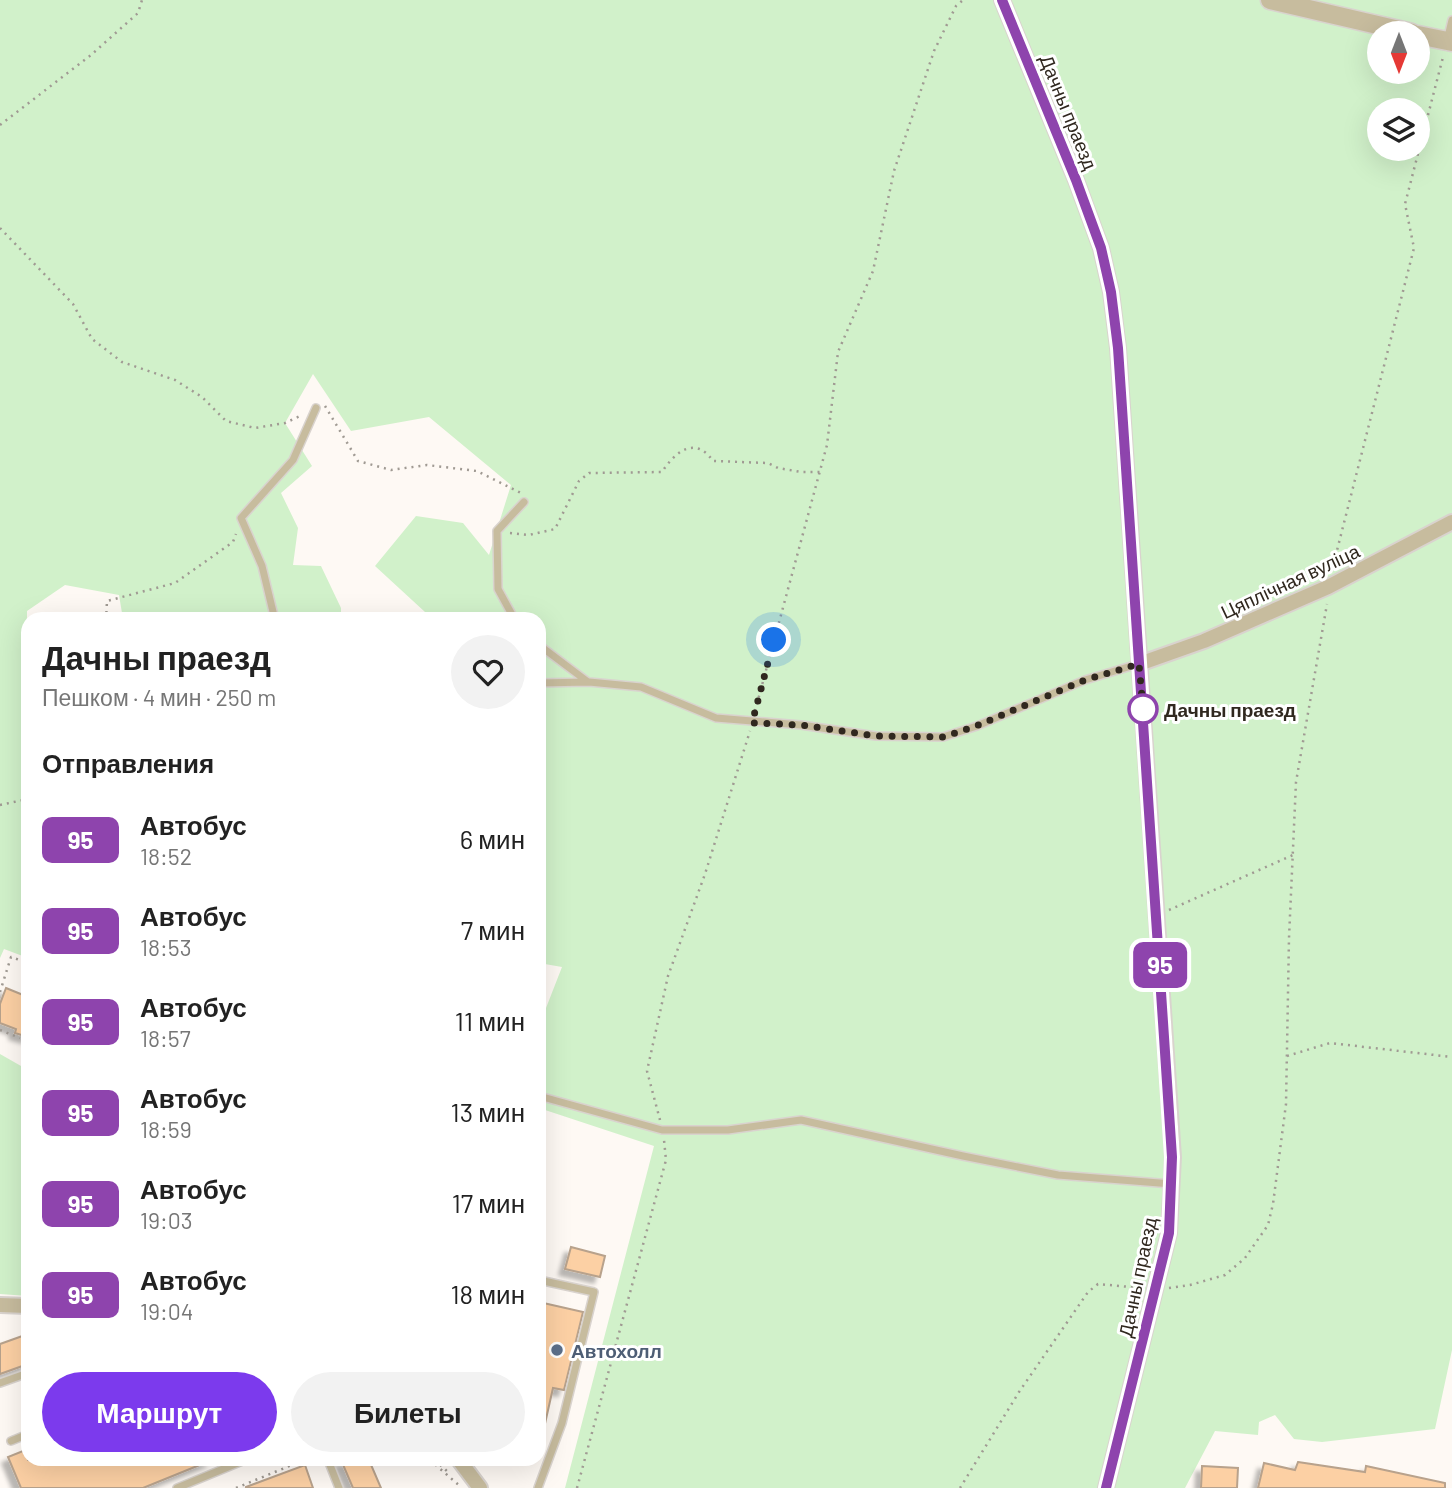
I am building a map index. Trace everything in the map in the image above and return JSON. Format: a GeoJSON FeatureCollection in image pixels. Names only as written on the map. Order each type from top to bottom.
{"type":"FeatureCollection","features":[{"type":"Feature","properties":{"kind":"street","name":"Дачны праезд"},"geometry":{"type":"LineString","coordinates":[[1002,0],[1082,193],[1101,248],[1108,275],[1118,348],[1171,1128],[1172,1184],[1169,1233],[1106,1488]]}},
{"type":"Feature","properties":{"kind":"street"},"geometry":{"type":"LineString","coordinates":[[1270,0],[1367,23]]}},
{"type":"Feature","properties":{"kind":"street"},"geometry":{"type":"LineString","coordinates":[[1430,38],[1450,42]]}},
{"type":"Feature","properties":{"kind":"street","name":"Цяплічная вуліца"},"geometry":{"type":"LineString","coordinates":[[1139,664],[1204,641],[1328,587],[1452,522]]}},
{"type":"Feature","properties":{"kind":"street"},"geometry":{"type":"LineString","coordinates":[[0,1305],[21,1306]]}},
{"type":"Feature","properties":{"kind":"street"},"geometry":{"type":"LineString","coordinates":[[464,1466],[480,1488]]}},
{"type":"Feature","properties":{"kind":"lane"},"geometry":{"type":"LineString","coordinates":[[1450,42],[1452,20]]}},
{"type":"Feature","properties":{"kind":"lane"},"geometry":{"type":"LineString","coordinates":[[273,612],[262,566],[241,518],[293,460],[316,408]]}},
{"type":"Feature","properties":{"kind":"lane"},"geometry":{"type":"LineString","coordinates":[[511,612],[498,589],[496,531],[524,502]]}},
{"type":"Feature","properties":{"kind":"lane"},"geometry":{"type":"LineString","coordinates":[[546,650],[589,682]]}},
{"type":"Feature","properties":{"kind":"lane"},"geometry":{"type":"LineString","coordinates":[[546,683],[589,682],[641,687],[716,718],[752,723],[801,725],[876,736],[943,737],[1085,680],[1139,664]]}},
{"type":"Feature","properties":{"kind":"lane"},"geometry":{"type":"LineString","coordinates":[[546,1098],[662,1130],[728,1130],[802,1119],[1058,1175],[1172,1184]]}},
{"type":"Feature","properties":{"kind":"lane"},"geometry":{"type":"LineString","coordinates":[[546,1282],[594,1292],[562,1423],[546,1464]]}},
{"type":"Feature","properties":{"kind":"lane"},"geometry":{"type":"LineString","coordinates":[[0,1383],[21,1376]]}},
{"type":"Feature","properties":{"kind":"lane"},"geometry":{"type":"LineString","coordinates":[[11,1441],[21,1437]]}},
{"type":"Feature","properties":{"kind":"lane"},"geometry":{"type":"LineString","coordinates":[[177,1488],[230,1466]]}},
{"type":"Feature","properties":{"kind":"lane"},"geometry":{"type":"LineString","coordinates":[[330,1466],[339,1488]]}},
{"type":"Feature","properties":{"kind":"lane"},"geometry":{"type":"LineString","coordinates":[[538,1488],[545,1466]]}},
{"type":"Feature","properties":{"kind":"path"},"geometry":{"type":"LineString","coordinates":[[0,125],[91,55],[138,13],[142,0]]}},
{"type":"Feature","properties":{"kind":"path"},"geometry":{"type":"LineString","coordinates":[[577,1488],[666,1160],[662,1130],[646,1071],[668,976],[705,874],[752,723],[827,444],[838,352],[873,271],[894,171],[934,51],[956,6],[963,0]]}},
{"type":"Feature","properties":{"kind":"path"},"geometry":{"type":"LineString","coordinates":[[960,1488],[1019,1392],[1088,1292],[1098,1284],[1156,1289],[1190,1285],[1225,1275],[1245,1258],[1268,1225],[1286,1104],[1296,782],[1325,625],[1328,587],[1414,248],[1405,205],[1450,42]]}},
{"type":"Feature","properties":{"kind":"path"},"geometry":{"type":"LineString","coordinates":[[0,228],[73,304],[92,339],[122,362],[175,380],[202,397],[226,421],[255,428],[285,423],[316,408],[320,402],[328,407],[358,461],[391,470],[427,465],[477,471],[520,491],[524,502]]}},
{"type":"Feature","properties":{"kind":"path"},"geometry":{"type":"LineString","coordinates":[[496,531],[529,535],[555,529],[579,481],[589,473],[662,472],[678,452],[694,448],[706,451],[713,461],[768,463],[778,468],[801,472],[820,472]]}},
{"type":"Feature","properties":{"kind":"path"},"geometry":{"type":"LineString","coordinates":[[107,612],[107,601],[175,583],[233,542],[241,518]]}},
{"type":"Feature","properties":{"kind":"path"},"geometry":{"type":"LineString","coordinates":[[0,805],[21,800]]}},
{"type":"Feature","properties":{"kind":"path"},"geometry":{"type":"LineString","coordinates":[[1157,916],[1293,855]]}},
{"type":"Feature","properties":{"kind":"path"},"geometry":{"type":"LineString","coordinates":[[0,992],[11,957],[21,961]]}},
{"type":"Feature","properties":{"kind":"path"},"geometry":{"type":"LineString","coordinates":[[0,1030],[21,1040]]}},
{"type":"Feature","properties":{"kind":"path"},"geometry":{"type":"LineString","coordinates":[[1287,1056],[1331,1043],[1452,1057]]}},
{"type":"Feature","properties":{"kind":"path"},"geometry":{"type":"LineString","coordinates":[[236,1488],[289,1466]]}},
{"type":"Feature","properties":{"kind":"path"},"geometry":{"type":"LineString","coordinates":[[440,1466],[453,1482],[462,1488]]}},
{"type":"Feature","properties":{"kind":"green space"},"geometry":{"type":"Polygon","coordinates":[[[0,0],[1452,0],[1452,1350],[1435,1429],[1322,1442],[1294,1439],[1275,1415],[1259,1422],[1258,1435],[1215,1431],[1185,1488],[565,1488],[654,1146],[546,1110],[546,1008],[562,967],[546,964],[546,612],[425,612],[375,566],[416,516],[463,523],[489,555],[511,485],[429,417],[351,431],[313,374],[285,423],[312,466],[281,493],[298,528],[293,565],[321,566],[341,612],[122,612],[119,595],[65,585],[27,612],[21,612],[21,955],[4,949],[0,958],[0,0]]]}},
{"type":"Feature","properties":{"kind":"green space"},"geometry":{"type":"Polygon","coordinates":[[[0,1054],[21,1066],[21,1296],[0,1294],[0,1054]]]}},
{"type":"Feature","properties":{"kind":"building"},"geometry":{"type":"Polygon","coordinates":[[[6,988],[21,994],[21,1035],[15,1033],[16,1029],[0,1023],[0,1004],[6,988]]]}},
{"type":"Feature","properties":{"kind":"building"},"geometry":{"type":"Polygon","coordinates":[[[571,1247],[605,1256],[600,1277],[565,1269],[571,1247]]]}},
{"type":"Feature","properties":{"kind":"building","name":"Автохолл"},"geometry":{"type":"Polygon","coordinates":[[[546,1304],[583,1312],[564,1390],[553,1388],[546,1419],[546,1304]]]}},
{"type":"Feature","properties":{"kind":"building"},"geometry":{"type":"Polygon","coordinates":[[[21,1336],[21,1366],[0,1374],[0,1344],[21,1336]]]}},
{"type":"Feature","properties":{"kind":"building"},"geometry":{"type":"Polygon","coordinates":[[[21,1452],[21,1466],[197,1466],[143,1488],[21,1488],[8,1457],[21,1452]]]}},
{"type":"Feature","properties":{"kind":"building"},"geometry":{"type":"Polygon","coordinates":[[[1298,1462],[1365,1472],[1366,1466],[1445,1483],[1445,1488],[1258,1488],[1264,1463],[1295,1470],[1298,1462]]]}},
{"type":"Feature","properties":{"kind":"building"},"geometry":{"type":"Polygon","coordinates":[[[305,1466],[313,1488],[246,1488],[305,1466]]]}},
{"type":"Feature","properties":{"kind":"building"},"geometry":{"type":"Polygon","coordinates":[[[344,1466],[372,1466],[381,1488],[353,1488],[344,1466]]]}},
{"type":"Feature","properties":{"kind":"building"},"geometry":{"type":"Polygon","coordinates":[[[1202,1466],[1238,1468],[1237,1488],[1201,1488],[1202,1466]]]}},
{"type":"Feature","properties":{"kind":"bus line","name":"95"},"geometry":{"type":"LineString","coordinates":[[1002,0],[1101,248],[1111,292],[1118,348],[1166,1044],[1172,1184],[1169,1233],[1106,1488]]}},
{"type":"Feature","properties":{"kind":"place","name":"Дачны праезд"},"geometry":{"type":"Point","coordinates":[1143,709]}},
{"type":"Feature","properties":{"kind":"place","name":"Автохолл"},"geometry":{"type":"Point","coordinates":[557,1350]}},
{"type":"Feature","properties":{"kind":"route"},"geometry":{"type":"LineString","coordinates":[[774,640],[752,723],[801,725],[876,736],[943,737],[1085,680],[1139,664],[1143,709]]}}]}
